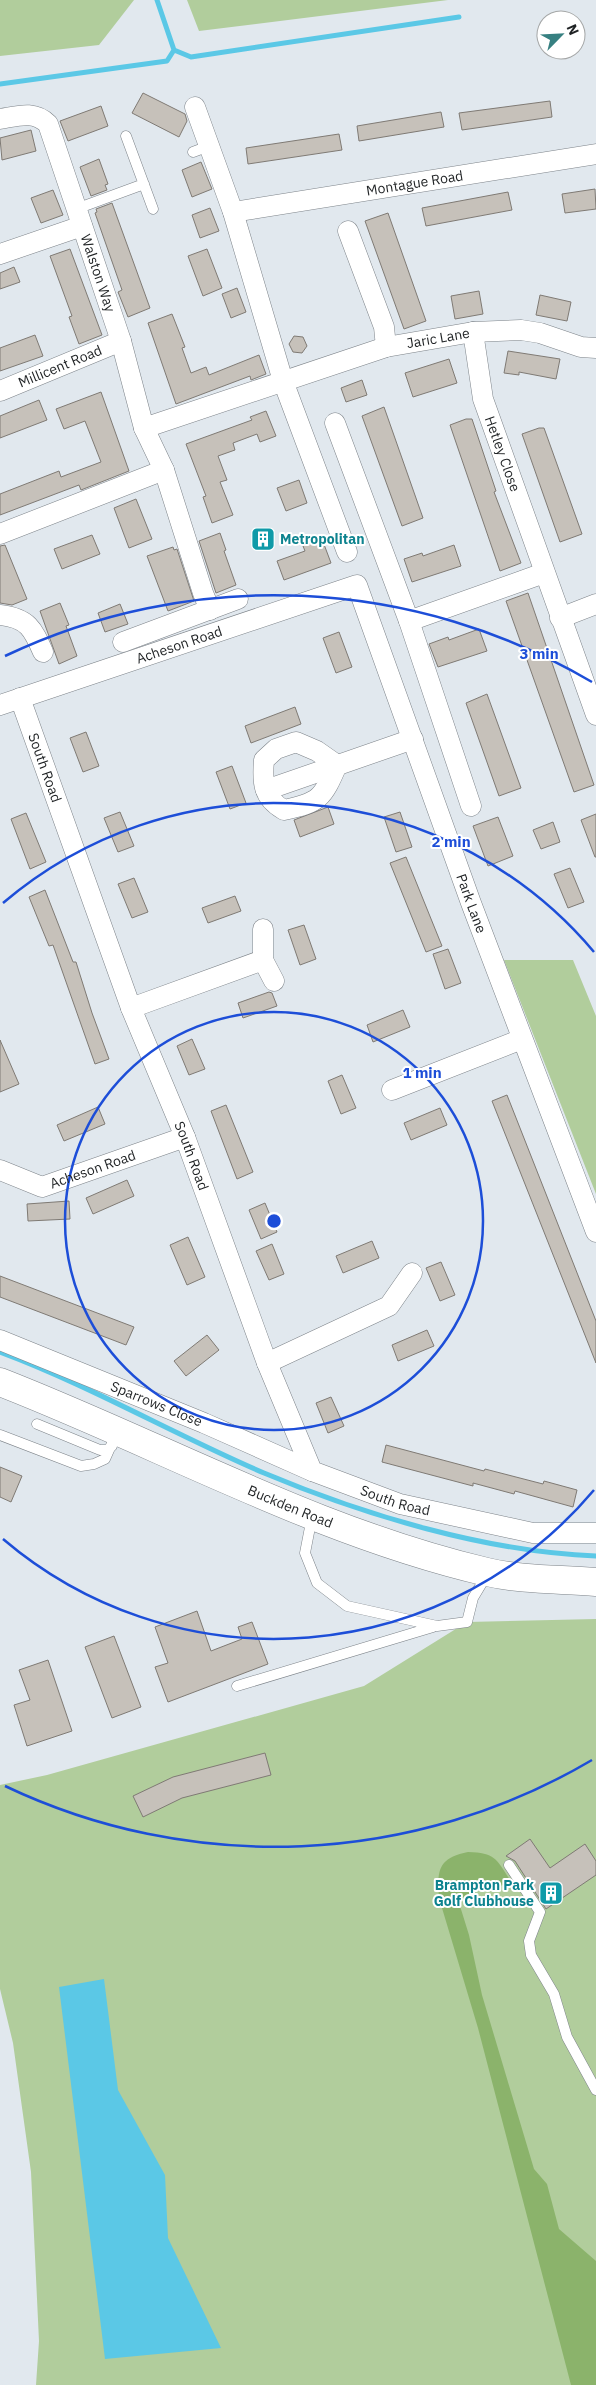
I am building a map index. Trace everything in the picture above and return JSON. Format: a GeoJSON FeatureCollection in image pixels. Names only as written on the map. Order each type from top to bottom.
{"type":"FeatureCollection","features":[{"type":"Feature","properties":{"kind":"main road","name":"Buckden Road"},"geometry":{"type":"LineString","coordinates":[[0,1382],[114,1438],[312,1517],[488,1572],[596,1582]]}},
{"type":"Feature","properties":{"kind":"street"},"geometry":{"type":"LineString","coordinates":[[195,107],[201,149],[233,212],[283,381],[346,552]]}},
{"type":"Feature","properties":{"kind":"street","name":"Walston Way"},"geometry":{"type":"LineString","coordinates":[[0,119],[31,114],[41,118],[48,124],[121,341],[144,428],[164,470],[210,610]]}},
{"type":"Feature","properties":{"kind":"street","name":"Montague Road"},"geometry":{"type":"LineString","coordinates":[[233,212],[596,154]]}},
{"type":"Feature","properties":{"kind":"street"},"geometry":{"type":"LineString","coordinates":[[0,254],[79,217]]}},
{"type":"Feature","properties":{"kind":"street"},"geometry":{"type":"LineString","coordinates":[[348,231],[384,327],[386,347]]}},
{"type":"Feature","properties":{"kind":"street","name":"Jaric Lane"},"geometry":{"type":"LineString","coordinates":[[144,428],[386,347],[473,332],[520,330],[540,333],[581,347],[596,348]]}},
{"type":"Feature","properties":{"kind":"street","name":"Hetley Close"},"geometry":{"type":"LineString","coordinates":[[473,332],[483,399],[596,715]]}},
{"type":"Feature","properties":{"kind":"street","name":"Millicent Road"},"geometry":{"type":"LineString","coordinates":[[0,391],[121,341]]}},
{"type":"Feature","properties":{"kind":"street"},"geometry":{"type":"LineString","coordinates":[[335,423],[409,621],[471,806]]}},
{"type":"Feature","properties":{"kind":"street"},"geometry":{"type":"LineString","coordinates":[[0,534],[164,470]]}},
{"type":"Feature","properties":{"kind":"street"},"geometry":{"type":"LineString","coordinates":[[409,621],[544,573]]}},
{"type":"Feature","properties":{"kind":"street","name":"Acheson Road"},"geometry":{"type":"LineString","coordinates":[[0,705],[357,585]]}},
{"type":"Feature","properties":{"kind":"street","name":"Park Lane"},"geometry":{"type":"LineString","coordinates":[[357,585],[522,1039],[596,1232]]}},
{"type":"Feature","properties":{"kind":"street"},"geometry":{"type":"LineString","coordinates":[[123,642],[238,599]]}},
{"type":"Feature","properties":{"kind":"street"},"geometry":{"type":"LineString","coordinates":[[560,618],[596,604]]}},
{"type":"Feature","properties":{"kind":"street"},"geometry":{"type":"LineString","coordinates":[[0,615],[11,616],[33,628],[43,652]]}},
{"type":"Feature","properties":{"kind":"street","name":"South Road"},"geometry":{"type":"LineString","coordinates":[[20,698],[131,1008],[185,1137],[266,1363],[312,1471],[400,1504],[534,1533],[596,1533]]}},
{"type":"Feature","properties":{"kind":"street"},"geometry":{"type":"LineString","coordinates":[[266,790],[413,739]]}},
{"type":"Feature","properties":{"kind":"street"},"geometry":{"type":"LineString","coordinates":[[296,742],[317,751],[337,765],[327,789],[310,804],[284,810],[272,803],[262,779],[264,760],[276,749],[296,742]]}},
{"type":"Feature","properties":{"kind":"street"},"geometry":{"type":"LineString","coordinates":[[263,929],[264,960],[274,982]]}},
{"type":"Feature","properties":{"kind":"street"},"geometry":{"type":"LineString","coordinates":[[131,1008],[264,960]]}},
{"type":"Feature","properties":{"kind":"street"},"geometry":{"type":"LineString","coordinates":[[392,1090],[522,1039]]}},
{"type":"Feature","properties":{"kind":"street","name":"Acheson Road"},"geometry":{"type":"LineString","coordinates":[[0,1170],[42,1187],[185,1137]]}},
{"type":"Feature","properties":{"kind":"street"},"geometry":{"type":"LineString","coordinates":[[266,1363],[389,1306],[412,1273]]}},
{"type":"Feature","properties":{"kind":"street","name":"Sparrows Close"},"geometry":{"type":"LineString","coordinates":[[0,1340],[204,1423],[312,1471]]}},
{"type":"Feature","properties":{"kind":"lane"},"geometry":{"type":"LineString","coordinates":[[126,136],[153,209]]}},
{"type":"Feature","properties":{"kind":"lane"},"geometry":{"type":"LineString","coordinates":[[79,217],[144,184]]}},
{"type":"Feature","properties":{"kind":"lane"},"geometry":{"type":"LineString","coordinates":[[37,1424],[100,1450],[107,1450],[114,1438]]}},
{"type":"Feature","properties":{"kind":"lane"},"geometry":{"type":"LineString","coordinates":[[0,1435],[81,1466],[94,1464],[105,1459],[114,1438]]}},
{"type":"Feature","properties":{"kind":"lane"},"geometry":{"type":"LineString","coordinates":[[312,1517],[305,1554],[317,1583],[347,1606],[437,1626]]}},
{"type":"Feature","properties":{"kind":"lane"},"geometry":{"type":"LineString","coordinates":[[237,1686],[437,1626],[467,1622],[473,1598],[488,1572]]}},
{"type":"Feature","properties":{"kind":"lane"},"geometry":{"type":"LineString","coordinates":[[509,1865],[540,1912],[529,1941],[531,1955],[554,1994],[567,2038],[596,2090]]}},
{"type":"Feature","properties":{"kind":"green space"},"geometry":{"type":"Polygon","coordinates":[[[0,0],[134,0],[99,45],[0,56],[0,0]]]}},
{"type":"Feature","properties":{"kind":"green space"},"geometry":{"type":"Polygon","coordinates":[[[187,0],[448,0],[199,31],[187,0]]]}},
{"type":"Feature","properties":{"kind":"green space"},"geometry":{"type":"Polygon","coordinates":[[[504,960],[573,960],[596,1016],[596,1194],[504,960]]]}},
{"type":"Feature","properties":{"kind":"green space"},"geometry":{"type":"Polygon","coordinates":[[[596,1619],[596,2385],[36,2385],[39,2341],[31,2172],[13,2043],[0,1989],[0,1785],[47,1775],[364,1686],[467,1622],[596,1619]]]}},
{"type":"Feature","properties":{"kind":"green space"},"geometry":{"type":"Polygon","coordinates":[[[468,1852],[489,1855],[494,1858],[510,1880],[492,1892],[479,1888],[461,1899],[460,1906],[469,1935],[482,1995],[534,2169],[547,2184],[559,2229],[596,2261],[596,2385],[571,2385],[478,2028],[439,1898],[439,1873],[445,1862],[468,1852]]]}},
{"type":"Feature","properties":{"kind":"water"},"geometry":{"type":"Polygon","coordinates":[[[104,1979],[118,2090],[165,2175],[168,2238],[221,2348],[105,2359],[59,1987],[104,1979]]]}},
{"type":"Feature","properties":{"kind":"building"},"geometry":{"type":"Polygon","coordinates":[[[143,93],[185,114],[187,121],[179,137],[132,113],[143,93]]]}},
{"type":"Feature","properties":{"kind":"building"},"geometry":{"type":"Polygon","coordinates":[[[550,101],[552,117],[462,130],[459,113],[550,101]]]}},
{"type":"Feature","properties":{"kind":"building"},"geometry":{"type":"Polygon","coordinates":[[[101,106],[108,126],[68,141],[60,121],[101,106]]]}},
{"type":"Feature","properties":{"kind":"building"},"geometry":{"type":"Polygon","coordinates":[[[441,112],[444,127],[359,141],[357,126],[441,112]]]}},
{"type":"Feature","properties":{"kind":"building"},"geometry":{"type":"Polygon","coordinates":[[[31,130],[36,151],[2,160],[0,138],[31,130]]]}},
{"type":"Feature","properties":{"kind":"building"},"geometry":{"type":"Polygon","coordinates":[[[339,134],[342,150],[248,164],[246,148],[339,134]]]}},
{"type":"Feature","properties":{"kind":"building"},"geometry":{"type":"Polygon","coordinates":[[[99,159],[108,184],[105,185],[107,190],[91,196],[80,167],[99,159]]]}},
{"type":"Feature","properties":{"kind":"building"},"geometry":{"type":"Polygon","coordinates":[[[201,162],[212,189],[192,197],[182,170],[201,162]]]}},
{"type":"Feature","properties":{"kind":"building"},"geometry":{"type":"Polygon","coordinates":[[[595,189],[596,209],[565,213],[562,194],[595,189]]]}},
{"type":"Feature","properties":{"kind":"building"},"geometry":{"type":"Polygon","coordinates":[[[53,190],[63,215],[41,223],[31,198],[53,190]]]}},
{"type":"Feature","properties":{"kind":"building"},"geometry":{"type":"Polygon","coordinates":[[[508,192],[512,210],[426,226],[422,208],[508,192]]]}},
{"type":"Feature","properties":{"kind":"building"},"geometry":{"type":"Polygon","coordinates":[[[112,203],[150,308],[128,317],[118,292],[122,290],[95,213],[97,212],[96,209],[112,203]]]}},
{"type":"Feature","properties":{"kind":"building"},"geometry":{"type":"Polygon","coordinates":[[[210,208],[219,231],[200,238],[192,215],[210,208]]]}},
{"type":"Feature","properties":{"kind":"building"},"geometry":{"type":"Polygon","coordinates":[[[388,213],[426,321],[404,329],[365,221],[388,213]]]}},
{"type":"Feature","properties":{"kind":"building"},"geometry":{"type":"Polygon","coordinates":[[[70,249],[102,335],[79,344],[69,317],[72,316],[50,256],[70,249]]]}},
{"type":"Feature","properties":{"kind":"building"},"geometry":{"type":"Polygon","coordinates":[[[207,249],[222,288],[203,296],[188,256],[207,249]]]}},
{"type":"Feature","properties":{"kind":"building"},"geometry":{"type":"Polygon","coordinates":[[[14,267],[20,282],[0,289],[0,273],[14,267]]]}},
{"type":"Feature","properties":{"kind":"building"},"geometry":{"type":"Polygon","coordinates":[[[237,288],[246,312],[231,318],[222,294],[237,288]]]}},
{"type":"Feature","properties":{"kind":"building"},"geometry":{"type":"Polygon","coordinates":[[[479,291],[483,314],[455,319],[451,296],[479,291]]]}},
{"type":"Feature","properties":{"kind":"building"},"geometry":{"type":"Polygon","coordinates":[[[540,295],[571,302],[567,321],[536,315],[540,295]]]}},
{"type":"Feature","properties":{"kind":"building"},"geometry":{"type":"Polygon","coordinates":[[[172,314],[185,347],[182,348],[191,373],[206,367],[209,375],[259,355],[266,374],[251,380],[250,376],[176,404],[148,323],[172,314]]]}},
{"type":"Feature","properties":{"kind":"building"},"geometry":{"type":"Polygon","coordinates":[[[35,335],[43,356],[0,371],[0,348],[35,335]]]}},
{"type":"Feature","properties":{"kind":"building"},"geometry":{"type":"Polygon","coordinates":[[[294,336],[303,337],[307,346],[302,353],[293,352],[289,344],[294,336]]]}},
{"type":"Feature","properties":{"kind":"building"},"geometry":{"type":"Polygon","coordinates":[[[508,351],[560,359],[556,379],[519,372],[519,375],[504,373],[508,351]]]}},
{"type":"Feature","properties":{"kind":"building"},"geometry":{"type":"Polygon","coordinates":[[[449,359],[457,383],[413,397],[405,373],[449,359]]]}},
{"type":"Feature","properties":{"kind":"building"},"geometry":{"type":"Polygon","coordinates":[[[362,380],[367,395],[346,402],[341,388],[362,380]]]}},
{"type":"Feature","properties":{"kind":"building"},"geometry":{"type":"Polygon","coordinates":[[[101,392],[129,471],[81,490],[79,485],[0,515],[0,494],[59,471],[61,477],[101,462],[85,421],[64,429],[56,409],[101,392]]]}},
{"type":"Feature","properties":{"kind":"building"},"geometry":{"type":"Polygon","coordinates":[[[39,400],[47,420],[0,438],[0,416],[39,400]]]}},
{"type":"Feature","properties":{"kind":"building"},"geometry":{"type":"Polygon","coordinates":[[[384,407],[423,518],[402,526],[362,416],[384,407]]]}},
{"type":"Feature","properties":{"kind":"building"},"geometry":{"type":"Polygon","coordinates":[[[266,411],[276,436],[260,442],[257,434],[233,443],[235,450],[218,456],[227,480],[220,482],[233,515],[212,523],[203,497],[206,496],[186,444],[252,420],[250,417],[266,411]]]}},
{"type":"Feature","properties":{"kind":"building"},"geometry":{"type":"Polygon","coordinates":[[[466,419],[472,419],[496,491],[494,492],[521,563],[500,571],[450,425],[466,419]]]}},
{"type":"Feature","properties":{"kind":"building"},"geometry":{"type":"Polygon","coordinates":[[[544,428],[582,534],[560,542],[522,434],[544,428]]]}},
{"type":"Feature","properties":{"kind":"building"},"geometry":{"type":"Polygon","coordinates":[[[299,480],[307,503],[286,511],[277,488],[299,480]]]}},
{"type":"Feature","properties":{"kind":"building"},"geometry":{"type":"Polygon","coordinates":[[[136,499],[152,539],[129,548],[114,508],[136,499]]]}},
{"type":"Feature","properties":{"kind":"building","name":"Metropolitan"},"geometry":{"type":"Polygon","coordinates":[[[269,529],[273,542],[257,548],[252,536],[269,529]]]}},
{"type":"Feature","properties":{"kind":"building"},"geometry":{"type":"Polygon","coordinates":[[[220,533],[236,585],[216,593],[199,541],[220,533]]]}},
{"type":"Feature","properties":{"kind":"building"},"geometry":{"type":"Polygon","coordinates":[[[92,535],[100,554],[62,569],[54,549],[92,535]]]}},
{"type":"Feature","properties":{"kind":"building"},"geometry":{"type":"Polygon","coordinates":[[[322,539],[331,563],[284,580],[277,561],[305,551],[303,546],[322,539]]]}},
{"type":"Feature","properties":{"kind":"building"},"geometry":{"type":"Polygon","coordinates":[[[5,545],[27,599],[12,605],[0,603],[0,546],[5,545]]]}},
{"type":"Feature","properties":{"kind":"building"},"geometry":{"type":"Polygon","coordinates":[[[454,545],[461,566],[412,582],[404,559],[422,553],[423,556],[454,545]]]}},
{"type":"Feature","properties":{"kind":"building"},"geometry":{"type":"Polygon","coordinates":[[[173,547],[174,550],[177,549],[194,601],[168,611],[147,556],[173,547]]]}},
{"type":"Feature","properties":{"kind":"building"},"geometry":{"type":"Polygon","coordinates":[[[528,593],[594,785],[574,792],[506,601],[528,593]]]}},
{"type":"Feature","properties":{"kind":"building"},"geometry":{"type":"Polygon","coordinates":[[[60,603],[69,625],[66,626],[77,656],[59,664],[40,611],[60,603]]]}},
{"type":"Feature","properties":{"kind":"building"},"geometry":{"type":"Polygon","coordinates":[[[120,604],[128,624],[105,632],[98,613],[120,604]]]}},
{"type":"Feature","properties":{"kind":"building"},"geometry":{"type":"Polygon","coordinates":[[[479,629],[487,651],[438,667],[429,644],[448,637],[449,640],[479,629]]]}},
{"type":"Feature","properties":{"kind":"building"},"geometry":{"type":"Polygon","coordinates":[[[339,632],[352,667],[336,673],[323,638],[339,632]]]}},
{"type":"Feature","properties":{"kind":"building"},"geometry":{"type":"Polygon","coordinates":[[[487,694],[521,788],[499,796],[466,703],[487,694]]]}},
{"type":"Feature","properties":{"kind":"building"},"geometry":{"type":"Polygon","coordinates":[[[295,707],[301,724],[251,743],[245,726],[295,707]]]}},
{"type":"Feature","properties":{"kind":"building"},"geometry":{"type":"Polygon","coordinates":[[[86,732],[99,766],[83,772],[70,738],[86,732]]]}},
{"type":"Feature","properties":{"kind":"building"},"geometry":{"type":"Polygon","coordinates":[[[232,766],[246,803],[230,809],[216,772],[232,766]]]}},
{"type":"Feature","properties":{"kind":"building"},"geometry":{"type":"Polygon","coordinates":[[[328,807],[334,824],[300,837],[294,820],[328,807]]]}},
{"type":"Feature","properties":{"kind":"building"},"geometry":{"type":"Polygon","coordinates":[[[120,812],[134,846],[118,852],[104,818],[120,812]]]}},
{"type":"Feature","properties":{"kind":"building"},"geometry":{"type":"Polygon","coordinates":[[[400,812],[412,847],[396,852],[384,817],[400,812]]]}},
{"type":"Feature","properties":{"kind":"building"},"geometry":{"type":"Polygon","coordinates":[[[26,813],[46,862],[30,869],[11,819],[26,813]]]}},
{"type":"Feature","properties":{"kind":"building"},"geometry":{"type":"Polygon","coordinates":[[[596,814],[596,857],[595,857],[581,820],[596,814]]]}},
{"type":"Feature","properties":{"kind":"building"},"geometry":{"type":"Polygon","coordinates":[[[498,817],[513,856],[488,866],[473,826],[498,817]]]}},
{"type":"Feature","properties":{"kind":"building"},"geometry":{"type":"Polygon","coordinates":[[[553,822],[560,842],[541,849],[533,830],[553,822]]]}},
{"type":"Feature","properties":{"kind":"building"},"geometry":{"type":"Polygon","coordinates":[[[406,857],[442,946],[426,952],[390,863],[406,857]]]}},
{"type":"Feature","properties":{"kind":"building"},"geometry":{"type":"Polygon","coordinates":[[[570,868],[584,902],[568,908],[554,874],[570,868]]]}},
{"type":"Feature","properties":{"kind":"building"},"geometry":{"type":"Polygon","coordinates":[[[134,878],[148,912],[132,918],[118,884],[134,878]]]}},
{"type":"Feature","properties":{"kind":"building"},"geometry":{"type":"Polygon","coordinates":[[[45,890],[73,962],[76,962],[109,1059],[95,1064],[53,945],[49,946],[29,897],[45,890]]]}},
{"type":"Feature","properties":{"kind":"building"},"geometry":{"type":"Polygon","coordinates":[[[235,896],[241,911],[208,923],[202,908],[235,896]]]}},
{"type":"Feature","properties":{"kind":"building"},"geometry":{"type":"Polygon","coordinates":[[[304,925],[316,959],[300,965],[288,930],[304,925]]]}},
{"type":"Feature","properties":{"kind":"building"},"geometry":{"type":"Polygon","coordinates":[[[448,949],[461,983],[445,989],[433,954],[448,949]]]}},
{"type":"Feature","properties":{"kind":"building"},"geometry":{"type":"Polygon","coordinates":[[[269,992],[272,993],[277,1006],[243,1018],[238,1003],[269,992]]]}},
{"type":"Feature","properties":{"kind":"building"},"geometry":{"type":"Polygon","coordinates":[[[403,1010],[410,1027],[373,1042],[367,1025],[403,1010]]]}},
{"type":"Feature","properties":{"kind":"building"},"geometry":{"type":"Polygon","coordinates":[[[192,1039],[205,1069],[189,1075],[177,1046],[192,1039]]]}},
{"type":"Feature","properties":{"kind":"building"},"geometry":{"type":"Polygon","coordinates":[[[0,1040],[19,1084],[0,1092],[0,1040]]]}},
{"type":"Feature","properties":{"kind":"building"},"geometry":{"type":"Polygon","coordinates":[[[342,1075],[356,1108],[341,1114],[328,1081],[342,1075]]]}},
{"type":"Feature","properties":{"kind":"building"},"geometry":{"type":"Polygon","coordinates":[[[507,1095],[596,1321],[596,1363],[492,1101],[507,1095]]]}},
{"type":"Feature","properties":{"kind":"building"},"geometry":{"type":"Polygon","coordinates":[[[226,1105],[253,1172],[237,1179],[211,1111],[226,1105]]]}},
{"type":"Feature","properties":{"kind":"building"},"geometry":{"type":"Polygon","coordinates":[[[98,1107],[105,1124],[64,1141],[57,1125],[98,1107]]]}},
{"type":"Feature","properties":{"kind":"building"},"geometry":{"type":"Polygon","coordinates":[[[440,1108],[447,1125],[411,1140],[404,1123],[440,1108]]]}},
{"type":"Feature","properties":{"kind":"building"},"geometry":{"type":"Polygon","coordinates":[[[127,1180],[134,1196],[93,1214],[86,1198],[127,1180]]]}},
{"type":"Feature","properties":{"kind":"building"},"geometry":{"type":"Polygon","coordinates":[[[69,1201],[70,1219],[28,1221],[27,1204],[69,1201]]]}},
{"type":"Feature","properties":{"kind":"building"},"geometry":{"type":"Polygon","coordinates":[[[265,1203],[277,1232],[261,1239],[249,1210],[265,1203]]]}},
{"type":"Feature","properties":{"kind":"building"},"geometry":{"type":"Polygon","coordinates":[[[188,1237],[205,1277],[187,1285],[170,1245],[188,1237]]]}},
{"type":"Feature","properties":{"kind":"building"},"geometry":{"type":"Polygon","coordinates":[[[372,1241],[379,1258],[343,1273],[336,1256],[372,1241]]]}},
{"type":"Feature","properties":{"kind":"building"},"geometry":{"type":"Polygon","coordinates":[[[272,1244],[284,1274],[269,1280],[256,1251],[272,1244]]]}},
{"type":"Feature","properties":{"kind":"building"},"geometry":{"type":"Polygon","coordinates":[[[441,1262],[455,1295],[440,1301],[426,1268],[441,1262]]]}},
{"type":"Feature","properties":{"kind":"building"},"geometry":{"type":"Polygon","coordinates":[[[0,1276],[134,1327],[126,1345],[0,1297],[0,1276]]]}},
{"type":"Feature","properties":{"kind":"building"},"geometry":{"type":"Polygon","coordinates":[[[427,1330],[434,1346],[398,1361],[392,1345],[427,1330]]]}},
{"type":"Feature","properties":{"kind":"building"},"geometry":{"type":"Polygon","coordinates":[[[207,1335],[219,1350],[186,1376],[174,1361],[207,1335]]]}},
{"type":"Feature","properties":{"kind":"building"},"geometry":{"type":"Polygon","coordinates":[[[331,1397],[344,1426],[328,1433],[316,1403],[331,1397]]]}},
{"type":"Feature","properties":{"kind":"building"},"geometry":{"type":"Polygon","coordinates":[[[386,1445],[484,1471],[485,1469],[543,1484],[544,1481],[577,1490],[573,1507],[515,1491],[514,1494],[473,1483],[473,1486],[382,1462],[386,1445]]]}},
{"type":"Feature","properties":{"kind":"building"},"geometry":{"type":"Polygon","coordinates":[[[0,1467],[22,1476],[11,1502],[0,1497],[0,1467]]]}},
{"type":"Feature","properties":{"kind":"building"},"geometry":{"type":"Polygon","coordinates":[[[197,1611],[211,1651],[242,1639],[238,1627],[252,1622],[268,1664],[168,1702],[155,1667],[168,1663],[155,1627],[197,1611]]]}},
{"type":"Feature","properties":{"kind":"building"},"geometry":{"type":"Polygon","coordinates":[[[114,1636],[141,1707],[112,1718],[85,1647],[114,1636]]]}},
{"type":"Feature","properties":{"kind":"building"},"geometry":{"type":"Polygon","coordinates":[[[48,1660],[72,1731],[27,1746],[14,1705],[30,1700],[19,1670],[48,1660]]]}},
{"type":"Feature","properties":{"kind":"building"},"geometry":{"type":"Polygon","coordinates":[[[265,1753],[271,1775],[182,1798],[143,1817],[133,1796],[173,1777],[265,1753]]]}},
{"type":"Feature","properties":{"kind":"building","name":"Brampton Park Golf Clubhouse"},"geometry":{"type":"Polygon","coordinates":[[[530,1839],[550,1868],[585,1844],[596,1861],[596,1875],[546,1909],[515,1861],[506,1856],[530,1839]]]}},
{"type":"Feature","properties":{"kind":"waterway"},"geometry":{"type":"LineString","coordinates":[[157,0],[174,50],[191,57],[459,17]]}},
{"type":"Feature","properties":{"kind":"waterway"},"geometry":{"type":"LineString","coordinates":[[0,84],[167,61],[174,50]]}},
{"type":"Feature","properties":{"kind":"waterway"},"geometry":{"type":"LineString","coordinates":[[0,1352],[100,1395],[264,1473],[343,1503],[384,1517],[469,1539],[555,1553],[596,1556]]}},
{"type":"Feature","properties":{"kind":"place","name":"Metropolitan"},"geometry":{"type":"Point","coordinates":[263,539]}},
{"type":"Feature","properties":{"kind":"place","name":"Brampton Park Golf Clubhouse"},"geometry":{"type":"Point","coordinates":[551,1893]}}]}
